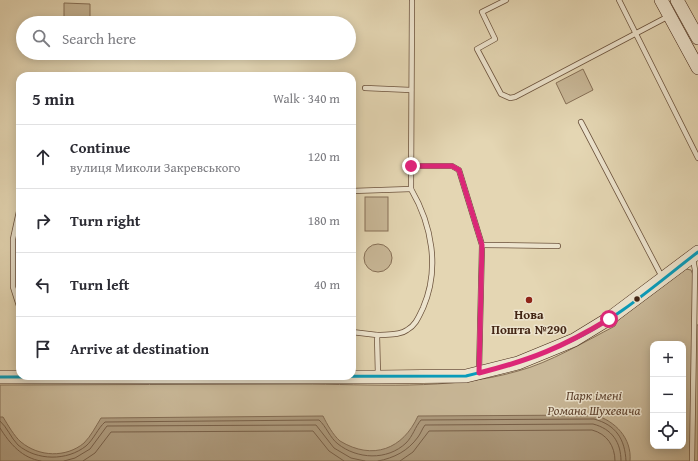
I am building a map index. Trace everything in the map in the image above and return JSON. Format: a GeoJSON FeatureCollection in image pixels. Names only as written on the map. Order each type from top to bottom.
{"type":"FeatureCollection","features":[{"type":"Feature","properties":{"kind":"street"},"geometry":{"type":"LineString","coordinates":[[661,0],[698,68]]}},
{"type":"Feature","properties":{"kind":"street"},"geometry":{"type":"LineString","coordinates":[[677,0],[698,38]]}},
{"type":"Feature","properties":{"kind":"street"},"geometry":{"type":"LineString","coordinates":[[356,377],[466,376],[518,363],[574,340],[610,318],[695,254]]}},
{"type":"Feature","properties":{"kind":"street"},"geometry":{"type":"LineString","coordinates":[[0,377],[16,377]]}},
{"type":"Feature","properties":{"kind":"lane"},"geometry":{"type":"LineString","coordinates":[[506,0],[482,12],[495,39],[477,49],[502,94],[510,98],[515,97],[638,34],[670,16]]}},
{"type":"Feature","properties":{"kind":"lane"},"geometry":{"type":"LineString","coordinates":[[619,0],[638,34],[698,158]]}},
{"type":"Feature","properties":{"kind":"lane"},"geometry":{"type":"LineString","coordinates":[[356,332],[377,335],[401,333],[413,326],[418,320],[426,301],[432,272],[432,247],[426,220],[412,189],[412,1]]}},
{"type":"Feature","properties":{"kind":"lane"},"geometry":{"type":"LineString","coordinates":[[365,88],[411,90]]}},
{"type":"Feature","properties":{"kind":"lane"},"geometry":{"type":"LineString","coordinates":[[581,122],[663,278]]}},
{"type":"Feature","properties":{"kind":"lane"},"geometry":{"type":"LineString","coordinates":[[411,166],[452,166],[459,170],[482,245],[479,373]]}},
{"type":"Feature","properties":{"kind":"lane"},"geometry":{"type":"LineString","coordinates":[[356,191],[412,189]]}},
{"type":"Feature","properties":{"kind":"lane"},"geometry":{"type":"LineString","coordinates":[[16,225],[13,239],[13,287],[16,296]]}},
{"type":"Feature","properties":{"kind":"lane"},"geometry":{"type":"LineString","coordinates":[[482,245],[558,246]]}},
{"type":"Feature","properties":{"kind":"lane"},"geometry":{"type":"LineString","coordinates":[[692,461],[695,254]]}},
{"type":"Feature","properties":{"kind":"lane"},"geometry":{"type":"LineString","coordinates":[[377,335],[378,377]]}},
{"type":"Feature","properties":{"kind":"green space"},"geometry":{"type":"Polygon","coordinates":[[[64,3],[90,4],[90,16],[64,16],[64,3]]]}},
{"type":"Feature","properties":{"kind":"green space"},"geometry":{"type":"Polygon","coordinates":[[[583,69],[593,90],[566,104],[556,83],[583,69]]]}},
{"type":"Feature","properties":{"kind":"green space"},"geometry":{"type":"Polygon","coordinates":[[[365,197],[388,197],[388,231],[365,231],[365,197]]]}},
{"type":"Feature","properties":{"kind":"green space"},"geometry":{"type":"Polygon","coordinates":[[[378,244],[388,248],[392,258],[388,268],[378,272],[368,268],[364,258],[368,248],[378,244]]]}},
{"type":"Feature","properties":{"kind":"green space","name":"Парк імені Романа Шухевича"},"geometry":{"type":"Polygon","coordinates":[[[686,269],[691,270],[693,275],[693,324],[698,325],[698,461],[0,461],[0,385],[437,384],[492,377],[518,371],[542,363],[615,326],[618,320],[686,269]]]}},
{"type":"Feature","properties":{"kind":"water"},"geometry":{"type":"Polygon","coordinates":[[[595,415],[609,421],[621,432],[628,445],[630,461],[0,461],[0,417],[3,417],[14,434],[28,447],[36,451],[52,454],[69,451],[84,443],[101,418],[323,416],[337,439],[352,447],[375,451],[395,444],[404,437],[418,416],[595,415]]]}},
{"type":"Feature","properties":{"kind":"transit line"},"geometry":{"type":"LineString","coordinates":[[356,376],[466,376],[534,356],[560,346],[589,332],[605,322],[698,252]]}},
{"type":"Feature","properties":{"kind":"transit line"},"geometry":{"type":"LineString","coordinates":[[0,377],[16,377]]}},
{"type":"Feature","properties":{"kind":"place","name":"Нова Пошта №290"},"geometry":{"type":"Point","coordinates":[529,300]}},
{"type":"Feature","properties":{"kind":"route"},"geometry":{"type":"LineString","coordinates":[[411,166],[452,166],[459,170],[482,245],[479,373],[518,363],[547,353],[574,340],[609,319]]}}]}
